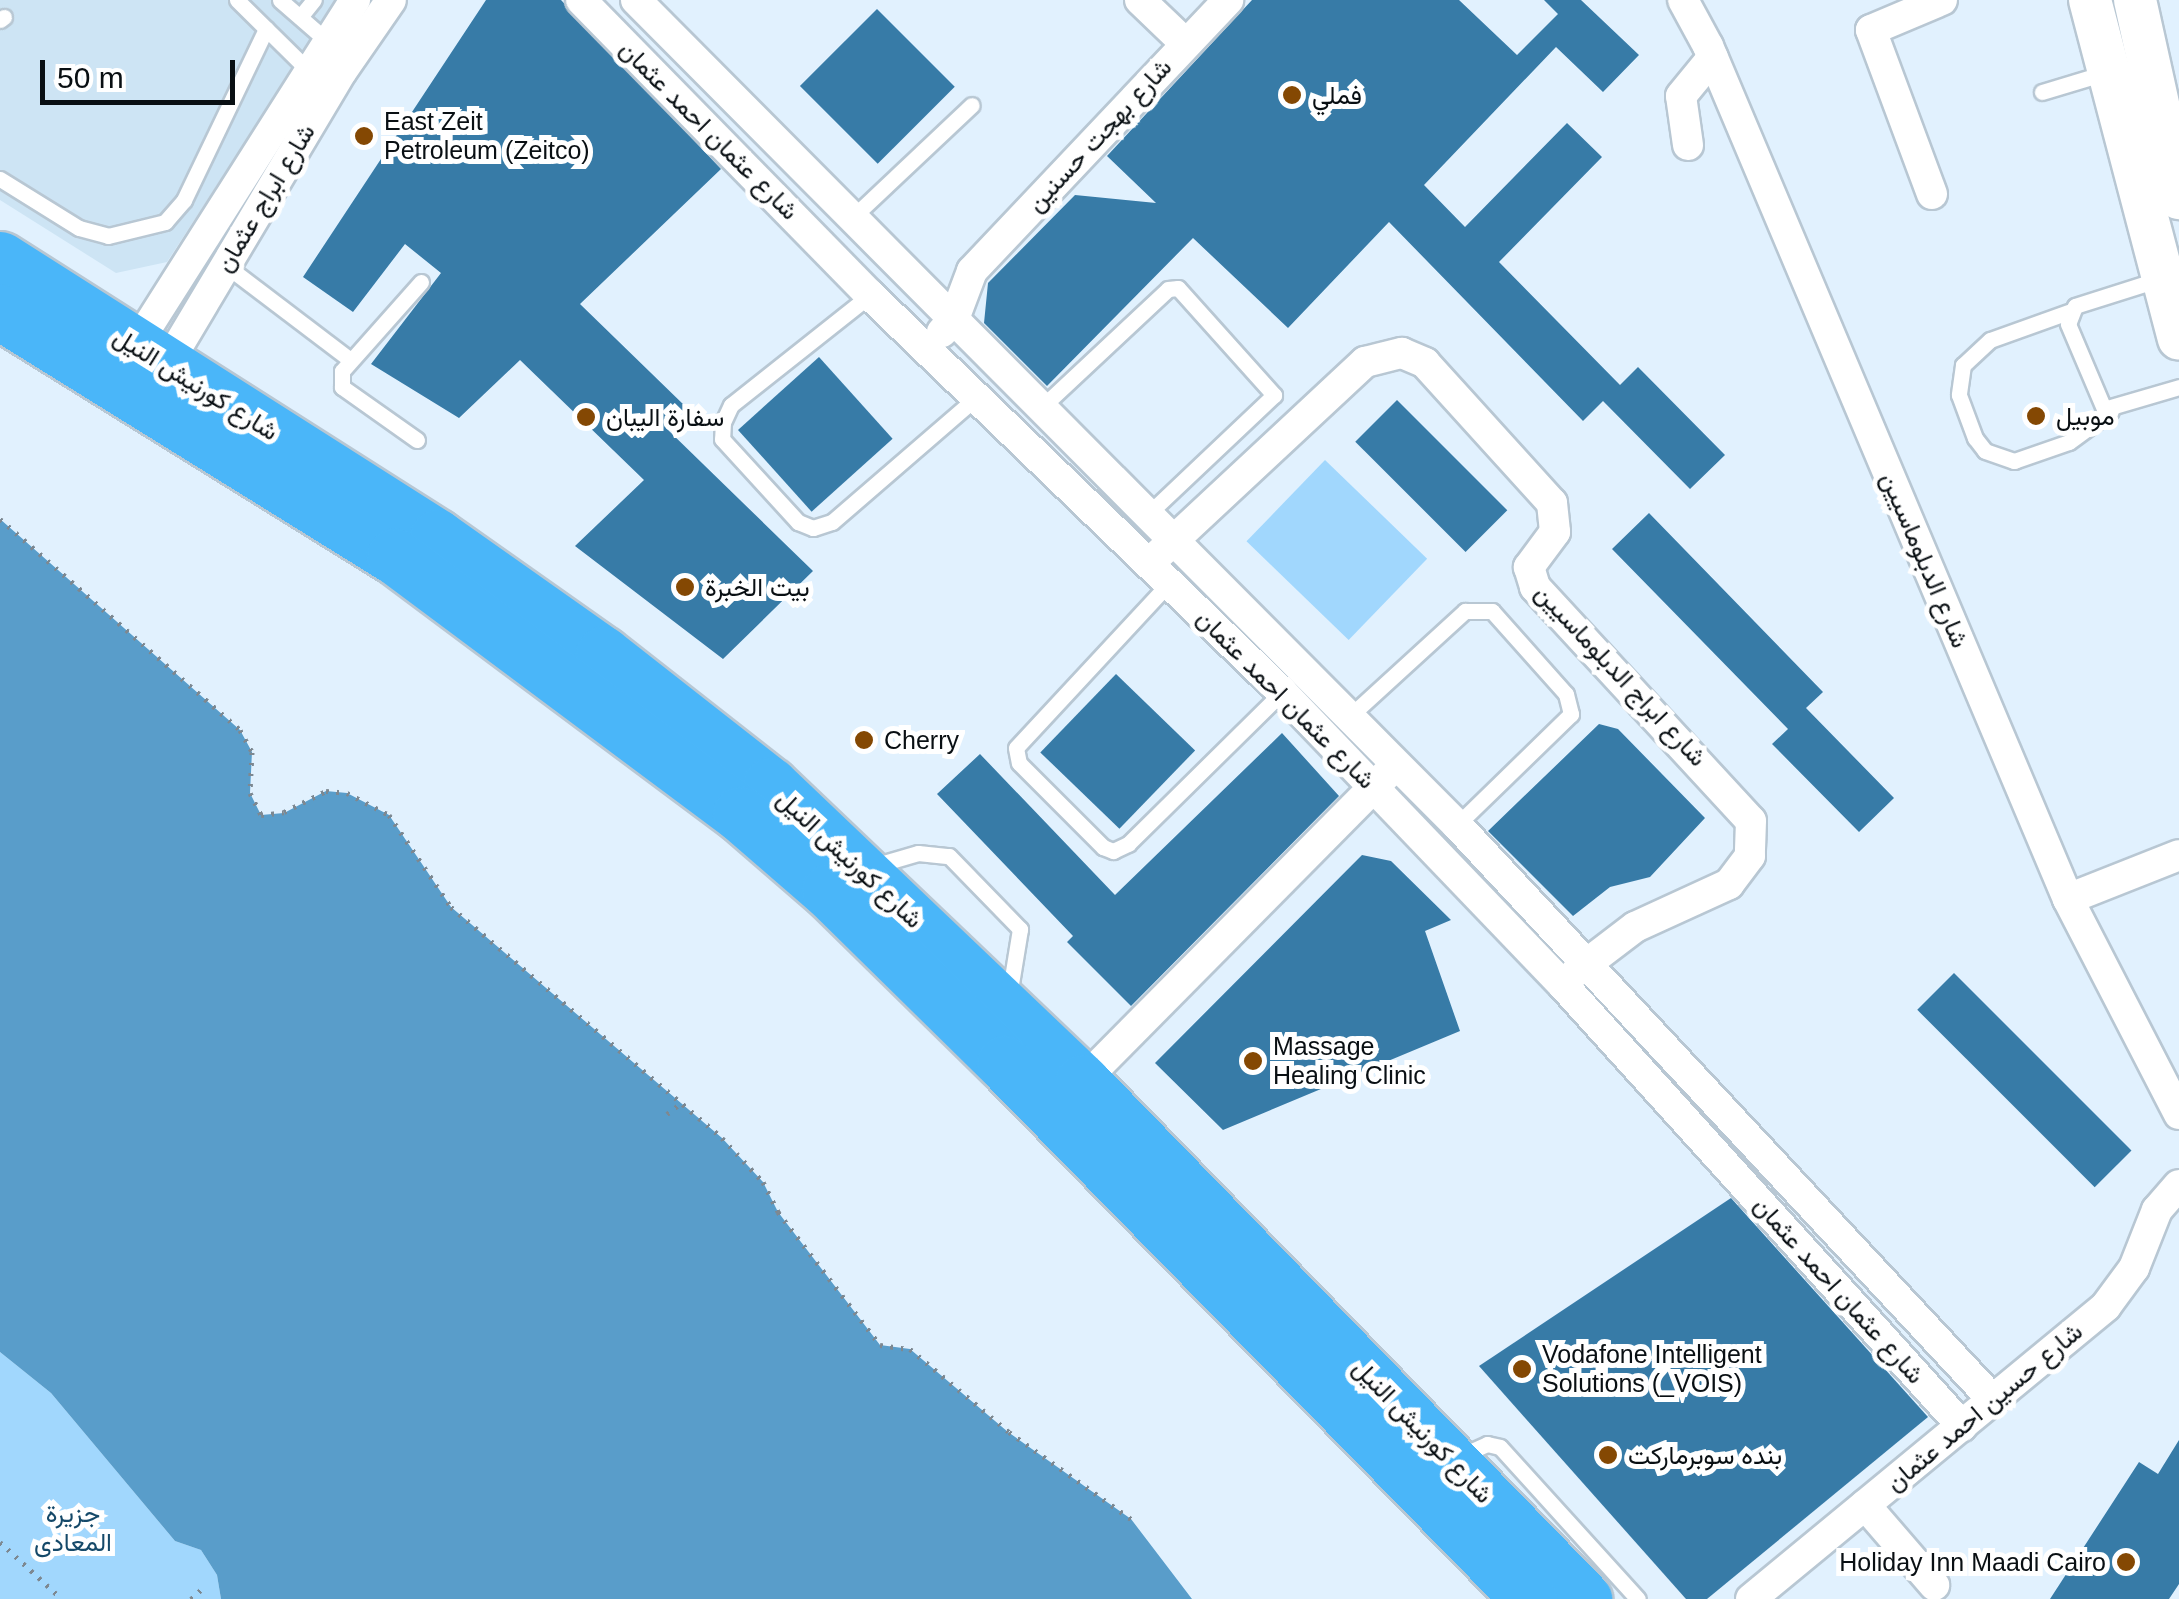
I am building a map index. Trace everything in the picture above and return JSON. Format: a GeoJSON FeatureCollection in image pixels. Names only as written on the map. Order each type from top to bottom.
{"type":"FeatureCollection","features":[{"type":"Feature","properties":{"kind":"highway","name":"شارع كورنيش النيل"},"geometry":{"type":"LineString","coordinates":[[0,259],[268,474],[482,618],[668,758],[829,891],[1529,1599]]}},
{"type":"Feature","properties":{"kind":"highway","name":"شارع كورنيش النيل"},"geometry":{"type":"LineString","coordinates":[[0,312],[140,373],[437,537],[603,654],[770,785],[863,869],[1082,1082],[1584,1599]]}},
{"type":"Feature","properties":{"kind":"main road"},"geometry":{"type":"LineString","coordinates":[[2136,0],[2179,198]]}},
{"type":"Feature","properties":{"kind":"main road"},"geometry":{"type":"LineString","coordinates":[[2094,1],[2160,279],[2179,338]]}},
{"type":"Feature","properties":{"kind":"street","name":"شارع ابراج عثمان"},"geometry":{"type":"LineString","coordinates":[[140,373],[224,264],[354,0]]}},
{"type":"Feature","properties":{"kind":"street","name":"شارع ابراج عثمان"},"geometry":{"type":"LineString","coordinates":[[140,373],[323,59],[392,0]]}},
{"type":"Feature","properties":{"kind":"street","name":"شارع عثمان احمد عثمان"},"geometry":{"type":"LineString","coordinates":[[581,0],[879,303],[1282,692],[1563,985],[1962,1426]]}},
{"type":"Feature","properties":{"kind":"street","name":"شارع عثمان احمد عثمان"},"geometry":{"type":"LineString","coordinates":[[636,0],[1458,825],[1588,960],[1994,1400]]}},
{"type":"Feature","properties":{"kind":"street"},"geometry":{"type":"LineString","coordinates":[[1140,0],[1184,43]]}},
{"type":"Feature","properties":{"kind":"street","name":"شارع بهجت حسنين"},"geometry":{"type":"LineString","coordinates":[[954,319],[972,271],[1228,0]]}},
{"type":"Feature","properties":{"kind":"street","name":"شارع الدبلوماسيين"},"geometry":{"type":"LineString","coordinates":[[1683,0],[1712,58],[2068,899],[2179,1114]]}},
{"type":"Feature","properties":{"kind":"street"},"geometry":{"type":"LineString","coordinates":[[1932,194],[1871,29],[1942,0]]}},
{"type":"Feature","properties":{"kind":"street"},"geometry":{"type":"LineString","coordinates":[[1688,145],[1682,96],[1712,58]]}},
{"type":"Feature","properties":{"kind":"street"},"geometry":{"type":"LineString","coordinates":[[879,303],[917,282],[972,271]]}},
{"type":"Feature","properties":{"kind":"street"},"geometry":{"type":"LineString","coordinates":[[926,349],[954,319]]}},
{"type":"Feature","properties":{"kind":"street","name":"شارع ابراج الدبلوماسيين"},"geometry":{"type":"LineString","coordinates":[[1161,572],[1174,541],[1365,362],[1402,353],[1425,363],[1552,503],[1555,532],[1529,567],[1536,587],[1751,821],[1750,856],[1729,884],[1635,926],[1588,960],[1563,985]]}},
{"type":"Feature","properties":{"kind":"street"},"geometry":{"type":"LineString","coordinates":[[1082,1082],[1397,763]]}},
{"type":"Feature","properties":{"kind":"street"},"geometry":{"type":"LineString","coordinates":[[2068,899],[2179,854]]}},
{"type":"Feature","properties":{"kind":"street"},"geometry":{"type":"LineString","coordinates":[[1755,1197],[1784,1172]]}},
{"type":"Feature","properties":{"kind":"street","name":"شارع حسين احمد عثمان"},"geometry":{"type":"LineString","coordinates":[[1752,1599],[2106,1306],[2134,1268],[2157,1210],[2179,1185]]}},
{"type":"Feature","properties":{"kind":"street"},"geometry":{"type":"LineString","coordinates":[[1865,1505],[1934,1585]]}},
{"type":"Feature","properties":{"kind":"lane"},"geometry":{"type":"LineString","coordinates":[[237,0],[266,30],[323,59]]}},
{"type":"Feature","properties":{"kind":"lane"},"geometry":{"type":"LineString","coordinates":[[280,0],[300,17],[323,59]]}},
{"type":"Feature","properties":{"kind":"lane"},"geometry":{"type":"LineString","coordinates":[[300,17],[314,0]]}},
{"type":"Feature","properties":{"kind":"lane"},"geometry":{"type":"LineString","coordinates":[[0,179],[80,228],[108,236],[165,222],[184,200],[266,30]]}},
{"type":"Feature","properties":{"kind":"lane"},"geometry":{"type":"LineString","coordinates":[[2042,92],[2108,72]]}},
{"type":"Feature","properties":{"kind":"lane"},"geometry":{"type":"LineString","coordinates":[[852,217],[972,105]]}},
{"type":"Feature","properties":{"kind":"lane"},"geometry":{"type":"LineString","coordinates":[[224,264],[348,358]]}},
{"type":"Feature","properties":{"kind":"lane"},"geometry":{"type":"LineString","coordinates":[[2160,279],[1990,340],[1963,365],[1959,395],[1985,451],[2014,462],[2069,442],[2111,411],[2179,387]]}},
{"type":"Feature","properties":{"kind":"lane"},"geometry":{"type":"LineString","coordinates":[[417,440],[342,387],[348,358],[421,282]]}},
{"type":"Feature","properties":{"kind":"lane"},"geometry":{"type":"LineString","coordinates":[[1043,406],[1168,289],[1178,288],[1274,395],[1148,514]]}},
{"type":"Feature","properties":{"kind":"lane"},"geometry":{"type":"LineString","coordinates":[[879,303],[731,404],[722,422],[722,440],[798,522],[814,528],[832,522],[977,397]]}},
{"type":"Feature","properties":{"kind":"lane"},"geometry":{"type":"LineString","coordinates":[[2070,311],[2068,324],[2099,405],[2111,411]]}},
{"type":"Feature","properties":{"kind":"lane"},"geometry":{"type":"LineString","coordinates":[[1161,572],[1016,748],[1019,763],[1102,847],[1113,851],[1128,844],[1282,692]]}},
{"type":"Feature","properties":{"kind":"lane"},"geometry":{"type":"LineString","coordinates":[[1350,716],[1465,611],[1492,611],[1566,694],[1571,714],[1458,825]]}},
{"type":"Feature","properties":{"kind":"lane"},"geometry":{"type":"LineString","coordinates":[[1452,1460],[1487,1444],[1500,1447],[1638,1599]]}},
{"type":"Feature","properties":{"kind":"path"},"geometry":{"type":"LineString","coordinates":[[0,519],[240,730],[252,752],[250,793],[261,815],[284,812],[326,791],[374,804],[389,815],[450,907],[680,1104],[763,1182],[778,1212],[880,1345],[910,1349],[1008,1432],[1131,1519]]}},
{"type":"Feature","properties":{"kind":"path"},"geometry":{"type":"LineString","coordinates":[[667,1114],[680,1104]]}},
{"type":"Feature","properties":{"kind":"path"},"geometry":{"type":"LineString","coordinates":[[0,1542],[62,1599]]}},
{"type":"Feature","properties":{"kind":"path"},"geometry":{"type":"LineString","coordinates":[[191,1599],[204,1588]]}},
{"type":"Feature","properties":{"kind":"shaded area"},"geometry":{"type":"Polygon","coordinates":[[[0,0],[337,0],[167,262],[116,273],[0,200],[0,0]]]}},
{"type":"Feature","properties":{"kind":"shaded area"},"geometry":{"type":"Polygon","coordinates":[[[0,519],[240,730],[252,752],[250,793],[261,815],[284,813],[326,791],[347,793],[389,815],[451,907],[722,1138],[763,1182],[778,1212],[880,1345],[910,1349],[1008,1432],[1131,1519],[1192,1599],[221,1599],[217,1575],[201,1550],[175,1541],[51,1393],[0,1352],[0,519]]]}},
{"type":"Feature","properties":{"kind":"green space"},"geometry":{"type":"Polygon","coordinates":[[[1325,460],[1427,559],[1349,640],[1247,541],[1325,460]]]}},
{"type":"Feature","properties":{"kind":"green space","name":"جزيرة المعادى"},"geometry":{"type":"Polygon","coordinates":[[[0,1352],[51,1393],[175,1541],[201,1550],[217,1575],[221,1599],[0,1599],[0,1352]]]}},
{"type":"Feature","properties":{"kind":"building"},"geometry":{"type":"Polygon","coordinates":[[[486,0],[561,0],[721,169],[580,304],[686,407],[666,428],[813,571],[723,659],[575,546],[644,480],[520,360],[459,418],[371,364],[441,273],[405,244],[353,312],[303,277],[486,0]]]}},
{"type":"Feature","properties":{"kind":"building"},"geometry":{"type":"Polygon","coordinates":[[[1252,0],[1459,0],[1517,55],[1558,14],[1544,0],[1581,0],[1639,55],[1603,92],[1556,47],[1424,185],[1465,227],[1567,123],[1602,157],[1499,262],[1620,385],[1638,367],[1725,455],[1690,489],[1603,401],[1583,421],[1389,222],[1288,328],[1193,238],[1047,386],[984,323],[988,283],[1075,195],[1156,203],[1107,156],[1252,0]]]}},
{"type":"Feature","properties":{"kind":"building"},"geometry":{"type":"Polygon","coordinates":[[[877,9],[955,87],[878,164],[800,86],[877,9]]]}},
{"type":"Feature","properties":{"kind":"building"},"geometry":{"type":"Polygon","coordinates":[[[819,357],[893,439],[812,512],[738,430],[819,357]]]}},
{"type":"Feature","properties":{"kind":"building"},"geometry":{"type":"Polygon","coordinates":[[[1397,400],[1507,510],[1466,552],[1355,442],[1397,400]]]}},
{"type":"Feature","properties":{"kind":"building"},"geometry":{"type":"Polygon","coordinates":[[[1649,513],[1823,692],[1806,708],[1894,798],[1859,832],[1772,744],[1788,729],[1612,549],[1649,513]]]}},
{"type":"Feature","properties":{"kind":"building"},"geometry":{"type":"Polygon","coordinates":[[[1116,674],[1195,750],[1119,829],[1040,752],[1116,674]]]}},
{"type":"Feature","properties":{"kind":"building"},"geometry":{"type":"Polygon","coordinates":[[[1599,724],[1618,729],[1705,818],[1650,877],[1610,887],[1573,916],[1488,831],[1599,724]]]}},
{"type":"Feature","properties":{"kind":"building"},"geometry":{"type":"Polygon","coordinates":[[[1282,733],[1339,796],[1131,1006],[1067,942],[1073,936],[937,794],[980,754],[1115,895],[1282,733]]]}},
{"type":"Feature","properties":{"kind":"building"},"geometry":{"type":"Polygon","coordinates":[[[1362,855],[1391,861],[1451,920],[1425,931],[1460,1031],[1223,1130],[1155,1063],[1362,855]]]}},
{"type":"Feature","properties":{"kind":"building"},"geometry":{"type":"Polygon","coordinates":[[[1954,973],[2131,1150],[2095,1187],[1917,1010],[1954,973]]]}},
{"type":"Feature","properties":{"kind":"building"},"geometry":{"type":"Polygon","coordinates":[[[1731,1198],[1928,1417],[1707,1599],[1686,1599],[1479,1366],[1731,1198]]]}},
{"type":"Feature","properties":{"kind":"building","name":"Holiday Inn Maadi Cairo"},"geometry":{"type":"Polygon","coordinates":[[[2179,1440],[2179,1584],[2169,1599],[2050,1599],[2139,1462],[2158,1474],[2179,1440]]]}},
{"type":"Feature","properties":{"kind":"place","name":"فملي"},"geometry":{"type":"Point","coordinates":[1292,95]}},
{"type":"Feature","properties":{"kind":"place","name":"East Zeit Petroleum (Zeitco)"},"geometry":{"type":"Point","coordinates":[364,136]}},
{"type":"Feature","properties":{"kind":"place","name":"موبيل"},"geometry":{"type":"Point","coordinates":[2036,416]}},
{"type":"Feature","properties":{"kind":"place","name":"سفارة اليبان"},"geometry":{"type":"Point","coordinates":[586,417]}},
{"type":"Feature","properties":{"kind":"place","name":"بيت الخبرة"},"geometry":{"type":"Point","coordinates":[685,587]}},
{"type":"Feature","properties":{"kind":"place","name":"Cherry"},"geometry":{"type":"Point","coordinates":[864,740]}},
{"type":"Feature","properties":{"kind":"place","name":"Massage Healing Clinic"},"geometry":{"type":"Point","coordinates":[1253,1061]}},
{"type":"Feature","properties":{"kind":"place","name":"Vodafone Intelligent Solutions (_VOIS)"},"geometry":{"type":"Point","coordinates":[1522,1369]}},
{"type":"Feature","properties":{"kind":"place","name":"بنده سوبرماركت"},"geometry":{"type":"Point","coordinates":[1608,1455]}},
{"type":"Feature","properties":{"kind":"place","name":"Holiday Inn Maadi Cairo"},"geometry":{"type":"Point","coordinates":[2126,1562]}}]}
